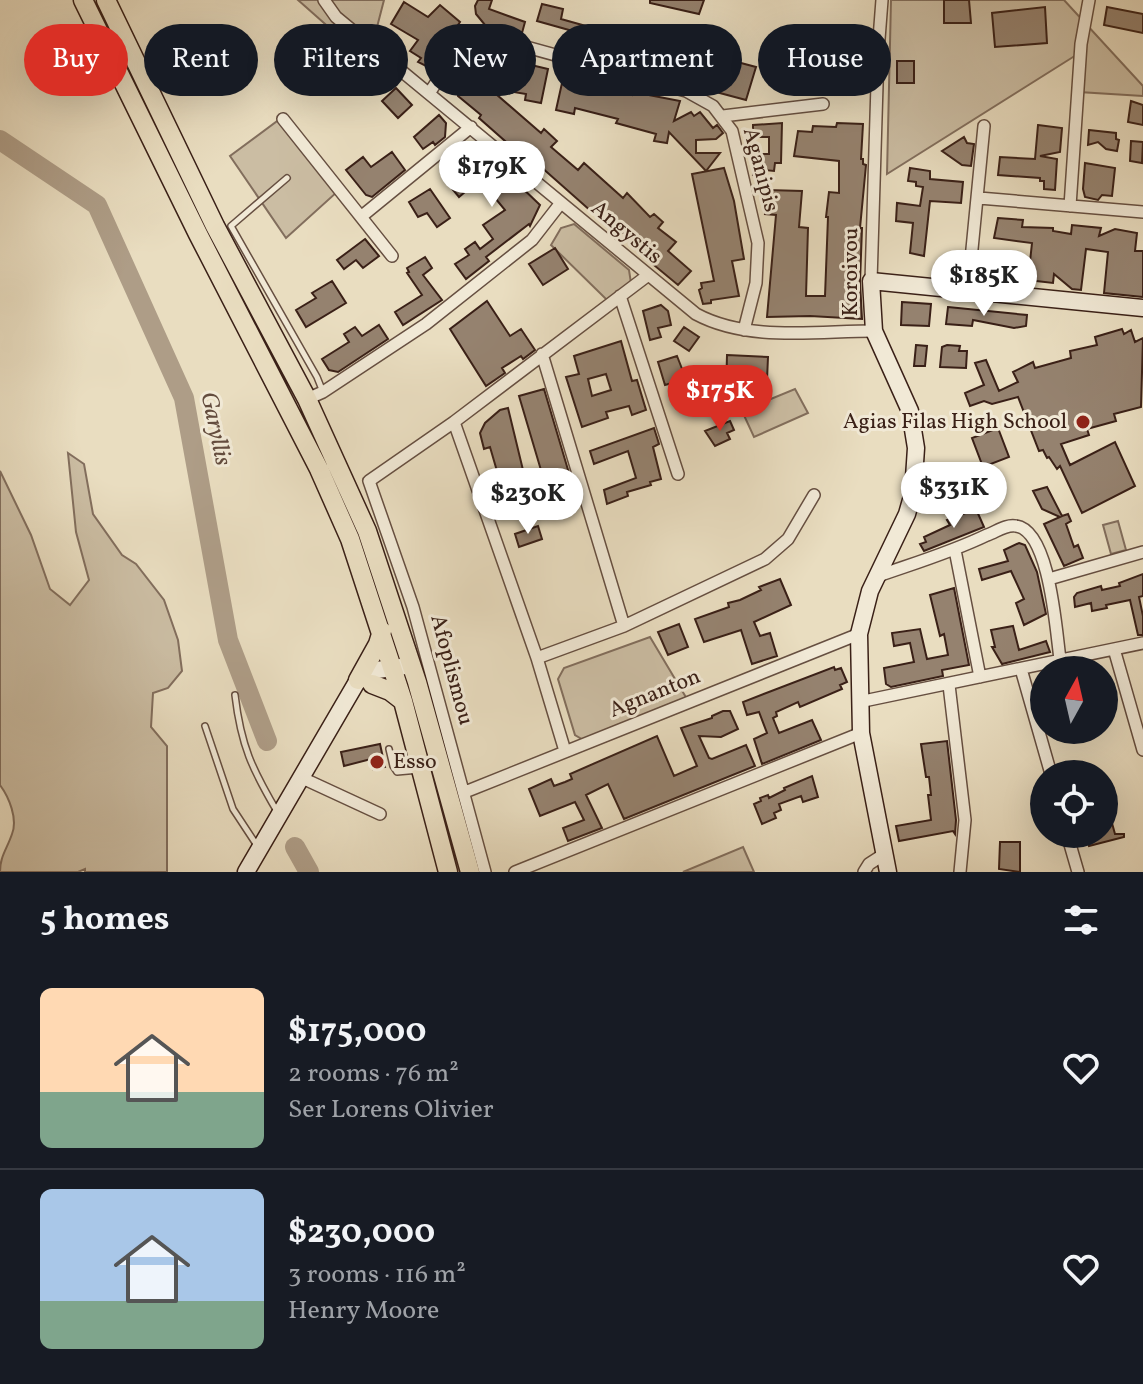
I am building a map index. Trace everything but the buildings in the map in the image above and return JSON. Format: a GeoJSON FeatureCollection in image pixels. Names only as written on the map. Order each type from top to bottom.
{"type":"FeatureCollection","features":[{"type":"Feature","properties":{"kind":"main road"},"geometry":{"type":"LineString","coordinates":[[83,0],[198,234],[319,469],[350,539],[382,631],[400,670],[470,872]]}},
{"type":"Feature","properties":{"kind":"main road"},"geometry":{"type":"LineString","coordinates":[[106,0],[215,226],[315,396],[367,531],[400,670],[403,701],[448,872]]}},
{"type":"Feature","properties":{"kind":"main road"},"geometry":{"type":"LineString","coordinates":[[382,631],[361,684],[390,691],[403,701]]}},
{"type":"Feature","properties":{"kind":"street","name":"Angystis"},"geometry":{"type":"LineString","coordinates":[[324,0],[336,17],[424,87]]}},
{"type":"Feature","properties":{"kind":"street","name":"Koroivou"},"geometry":{"type":"LineString","coordinates":[[882,0],[871,281],[874,331],[910,411],[916,448],[913,493],[907,514],[864,609],[859,634],[861,733],[886,864]]}},
{"type":"Feature","properties":{"kind":"street"},"geometry":{"type":"LineString","coordinates":[[1070,206],[1081,44],[1089,0]]}},
{"type":"Feature","properties":{"kind":"street","name":"Aganipis"},"geometry":{"type":"LineString","coordinates":[[536,50],[686,91],[703,99],[723,116],[732,131],[758,243],[756,283],[744,330]]}},
{"type":"Feature","properties":{"kind":"street","name":"Angystis"},"geometry":{"type":"LineString","coordinates":[[435,96],[560,204],[696,314],[718,324],[744,330],[874,331]]}},
{"type":"Feature","properties":{"kind":"street"},"geometry":{"type":"LineString","coordinates":[[723,116],[823,104]]}},
{"type":"Feature","properties":{"kind":"street"},"geometry":{"type":"LineString","coordinates":[[283,119],[392,256]]}},
{"type":"Feature","properties":{"kind":"street"},"geometry":{"type":"LineString","coordinates":[[968,290],[984,126]]}},
{"type":"Feature","properties":{"kind":"street"},"geometry":{"type":"LineString","coordinates":[[362,216],[471,127]]}},
{"type":"Feature","properties":{"kind":"street"},"geometry":{"type":"LineString","coordinates":[[979,198],[1143,212]]}},
{"type":"Feature","properties":{"kind":"street"},"geometry":{"type":"LineString","coordinates":[[315,396],[426,324],[532,240],[560,204]]}},
{"type":"Feature","properties":{"kind":"street"},"geometry":{"type":"LineString","coordinates":[[565,751],[537,658],[454,422],[647,276]]}},
{"type":"Feature","properties":{"kind":"street"},"geometry":{"type":"LineString","coordinates":[[871,281],[1143,308]]}},
{"type":"Feature","properties":{"kind":"street"},"geometry":{"type":"LineString","coordinates":[[620,296],[678,474]]}},
{"type":"Feature","properties":{"kind":"street"},"geometry":{"type":"LineString","coordinates":[[542,354],[624,626]]}},
{"type":"Feature","properties":{"kind":"street","name":"Afoplismou"},"geometry":{"type":"LineString","coordinates":[[454,422],[369,481],[413,607],[485,872]]}},
{"type":"Feature","properties":{"kind":"street"},"geometry":{"type":"LineString","coordinates":[[537,658],[624,626],[765,559],[788,539],[814,495]]}},
{"type":"Feature","properties":{"kind":"street"},"geometry":{"type":"LineString","coordinates":[[878,576],[955,550],[1006,527],[1016,526],[1032,536],[1049,579],[1060,656]]}},
{"type":"Feature","properties":{"kind":"street"},"geometry":{"type":"LineString","coordinates":[[955,550],[980,677]]}},
{"type":"Feature","properties":{"kind":"street"},"geometry":{"type":"LineString","coordinates":[[1049,579],[1143,552]]}},
{"type":"Feature","properties":{"kind":"street","name":"Agnanton"},"geometry":{"type":"LineString","coordinates":[[465,792],[859,634]]}},
{"type":"Feature","properties":{"kind":"street"},"geometry":{"type":"LineString","coordinates":[[1076,656],[1143,643]]}},
{"type":"Feature","properties":{"kind":"street"},"geometry":{"type":"LineString","coordinates":[[1114,649],[1143,750]]}},
{"type":"Feature","properties":{"kind":"street"},"geometry":{"type":"LineString","coordinates":[[859,702],[1030,667]]}},
{"type":"Feature","properties":{"kind":"street"},"geometry":{"type":"LineString","coordinates":[[1021,669],[1047,760]]}},
{"type":"Feature","properties":{"kind":"street"},"geometry":{"type":"LineString","coordinates":[[246,872],[300,777],[361,684],[400,670]]}},
{"type":"Feature","properties":{"kind":"street"},"geometry":{"type":"LineString","coordinates":[[949,685],[965,820],[960,872]]}},
{"type":"Feature","properties":{"kind":"street"},"geometry":{"type":"LineString","coordinates":[[523,871],[861,733]]}},
{"type":"Feature","properties":{"kind":"street"},"geometry":{"type":"LineString","coordinates":[[300,777],[380,814]]}},
{"type":"Feature","properties":{"kind":"street"},"geometry":{"type":"LineString","coordinates":[[1071,848],[1078,872]]}},
{"type":"Feature","properties":{"kind":"street"},"geometry":{"type":"LineString","coordinates":[[864,872],[869,864],[886,864]]}},
{"type":"Feature","properties":{"kind":"lane"},"geometry":{"type":"LineString","coordinates":[[287,178],[231,226],[317,377],[315,396]]}},
{"type":"Feature","properties":{"kind":"lane"},"geometry":{"type":"LineString","coordinates":[[235,695],[242,743],[254,774],[278,814]]}},
{"type":"Feature","properties":{"kind":"lane"},"geometry":{"type":"LineString","coordinates":[[205,726],[233,809],[259,847]]}},
{"type":"Feature","properties":{"kind":"lane"},"geometry":{"type":"LineString","coordinates":[[389,749],[397,772],[422,769]]}},
{"type":"Feature","properties":{"kind":"shaded area"},"geometry":{"type":"Polygon","coordinates":[[[298,0],[384,0],[378,24],[325,24],[298,0]]]}},
{"type":"Feature","properties":{"kind":"shaded area"},"geometry":{"type":"Polygon","coordinates":[[[891,0],[1064,0],[1143,86],[1143,96],[1079,92],[1081,52],[887,174],[891,0]]]}},
{"type":"Feature","properties":{"kind":"shaded area"},"geometry":{"type":"Polygon","coordinates":[[[280,119],[337,192],[286,238],[230,156],[280,119]]]}},
{"type":"Feature","properties":{"kind":"shaded area"},"geometry":{"type":"Polygon","coordinates":[[[574,224],[629,270],[631,283],[607,300],[551,245],[561,228],[574,224]]]}},
{"type":"Feature","properties":{"kind":"shaded area"},"geometry":{"type":"Polygon","coordinates":[[[795,389],[808,413],[754,437],[742,411],[795,389]]]}},
{"type":"Feature","properties":{"kind":"shaded area"},"geometry":{"type":"Polygon","coordinates":[[[68,453],[84,464],[93,514],[122,555],[136,564],[164,600],[178,640],[182,671],[168,688],[153,693],[151,727],[167,746],[167,872],[85,872],[85,869],[78,872],[0,872],[14,822],[9,802],[0,785],[0,471],[31,535],[50,589],[70,605],[89,580],[76,532],[68,453]]]}},
{"type":"Feature","properties":{"kind":"shaded area"},"geometry":{"type":"Polygon","coordinates":[[[1118,521],[1126,550],[1111,554],[1103,525],[1118,521]]]}},
{"type":"Feature","properties":{"kind":"shaded area"},"geometry":{"type":"Polygon","coordinates":[[[650,637],[687,699],[585,741],[575,735],[558,679],[564,668],[650,637]]]}},
{"type":"Feature","properties":{"kind":"shaded area"},"geometry":{"type":"Polygon","coordinates":[[[743,847],[754,872],[683,872],[743,847]]]}},
{"type":"Feature","properties":{"kind":"waterway","name":"Garyllis"},"geometry":{"type":"LineString","coordinates":[[0,140],[97,205],[184,398],[228,640],[267,741]]}},
{"type":"Feature","properties":{"kind":"waterway","name":"Garyllis"},"geometry":{"type":"LineString","coordinates":[[295,847],[309,872]]}},
{"type":"Feature","properties":{"kind":"place","name":"Agias Filas High School"},"geometry":{"type":"Point","coordinates":[1083,422]}},
{"type":"Feature","properties":{"kind":"place","name":"Esso"},"geometry":{"type":"Point","coordinates":[377,762]}}]}
